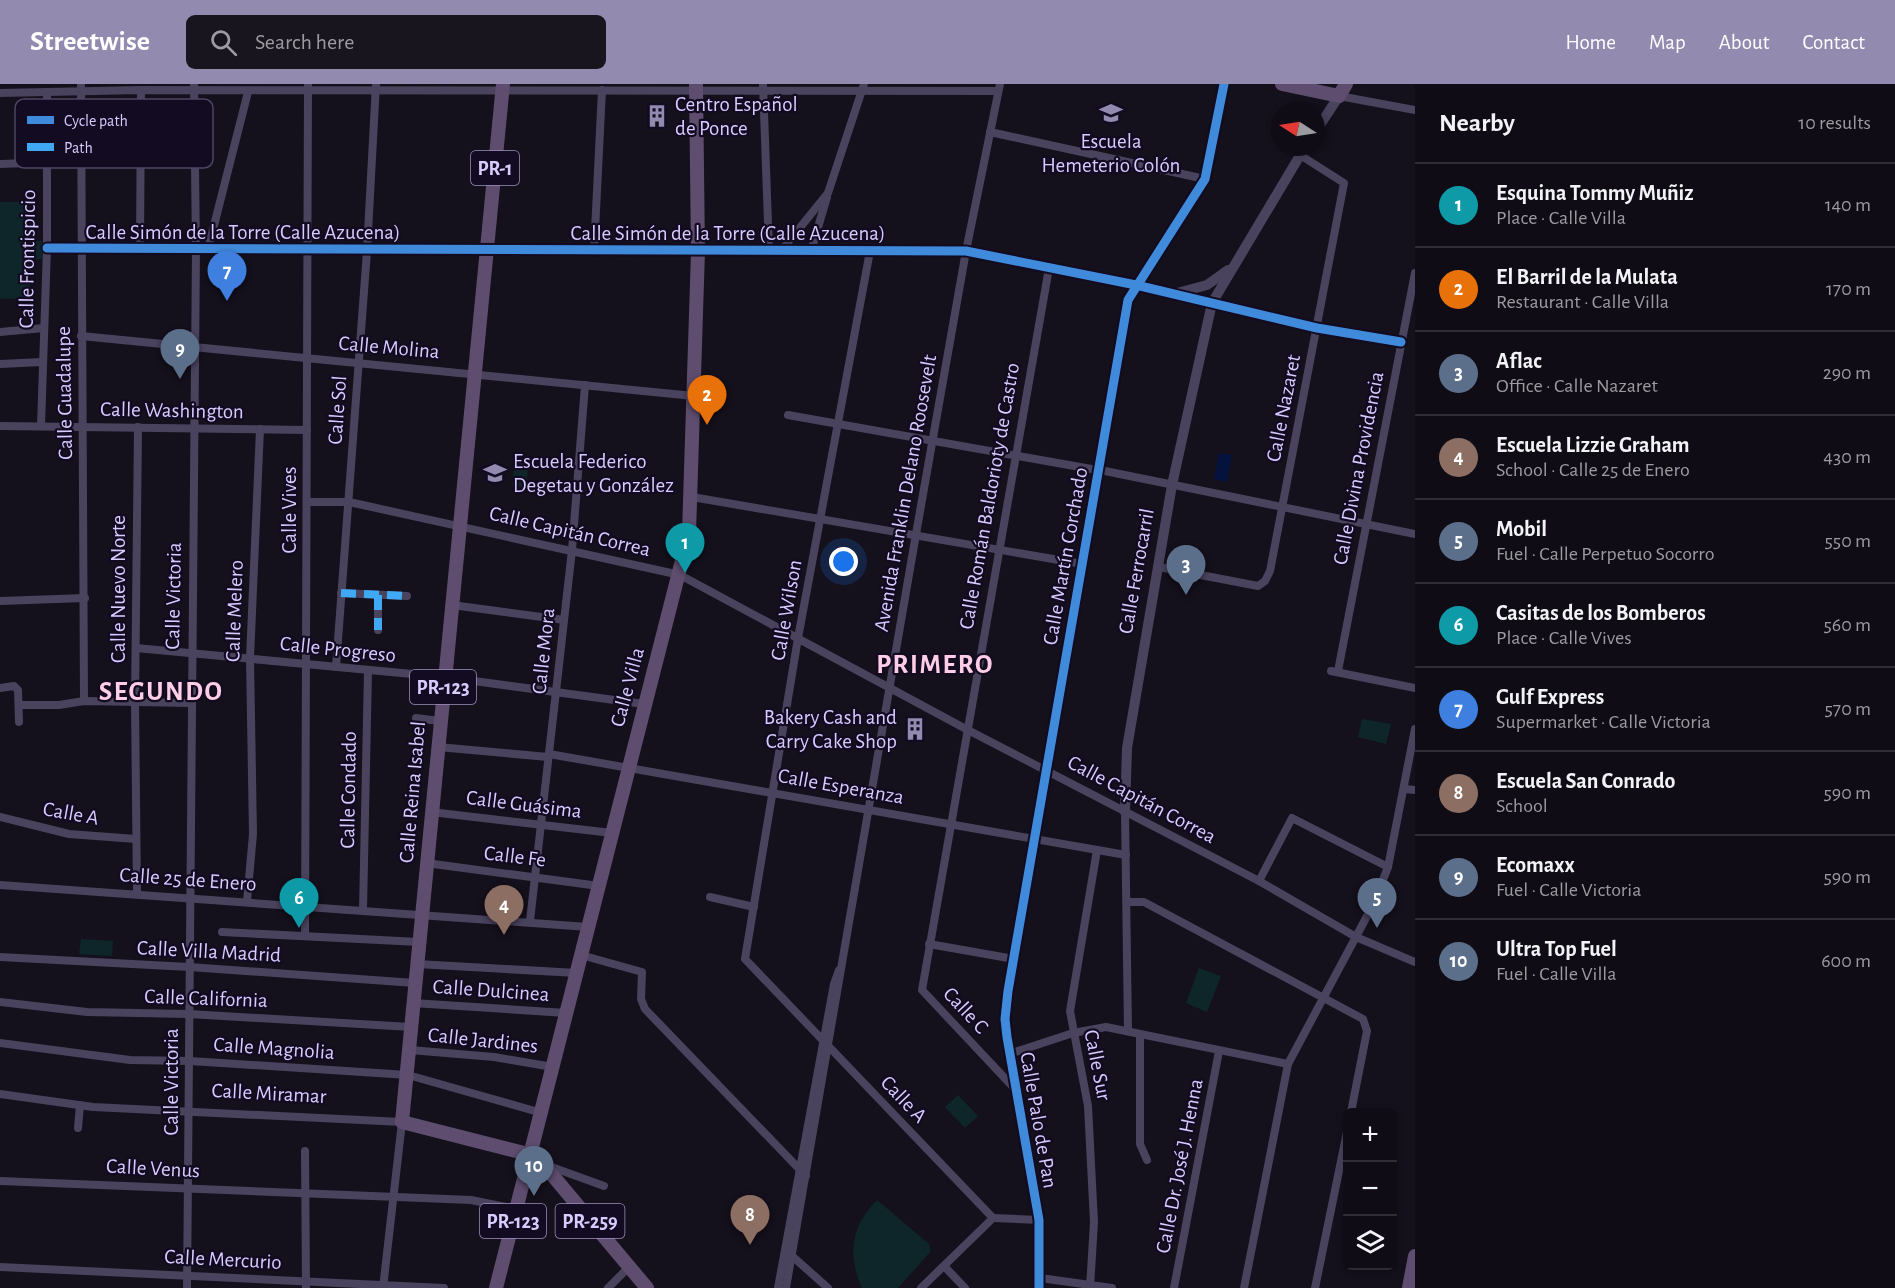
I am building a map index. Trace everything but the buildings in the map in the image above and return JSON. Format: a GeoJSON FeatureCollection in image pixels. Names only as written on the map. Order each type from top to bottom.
{"type":"FeatureCollection","features":[{"type":"Feature","properties":{"kind":"main road"},"geometry":{"type":"LineString","coordinates":[[1282,84],[1343,90]]}},
{"type":"Feature","properties":{"kind":"main road","name":"Calle Reina Isabel"},"geometry":{"type":"LineString","coordinates":[[402,1122],[439,721],[503,87]]}},
{"type":"Feature","properties":{"kind":"main road","name":"Calle Villa"},"geometry":{"type":"LineString","coordinates":[[496,1288],[532,1155],[689,533],[692,496],[698,251],[696,88]]}},
{"type":"Feature","properties":{"kind":"main road","name":"Calle Miramar"},"geometry":{"type":"LineString","coordinates":[[402,1122],[532,1155]]}},
{"type":"Feature","properties":{"kind":"main road","name":"PR-259"},"geometry":{"type":"LineString","coordinates":[[532,1155],[543,1164],[647,1288]]}},
{"type":"Feature","properties":{"kind":"main road"},"geometry":{"type":"LineString","coordinates":[[1409,1288],[1415,1256]]}},
{"type":"Feature","properties":{"kind":"street"},"geometry":{"type":"LineString","coordinates":[[990,132],[1205,179],[1224,84]]}},
{"type":"Feature","properties":{"kind":"street"},"geometry":{"type":"LineString","coordinates":[[0,93],[47,93],[81,88],[141,90],[194,87],[248,92],[308,87],[503,87],[602,90],[999,88]]}},
{"type":"Feature","properties":{"kind":"street","name":"Calle Vives"},"geometry":{"type":"LineString","coordinates":[[304,936],[306,906],[308,87]]}},
{"type":"Feature","properties":{"kind":"street"},"geometry":{"type":"LineString","coordinates":[[811,251],[863,87]]}},
{"type":"Feature","properties":{"kind":"street","name":"Calle Sol"},"geometry":{"type":"LineString","coordinates":[[336,667],[367,251],[376,88]]}},
{"type":"Feature","properties":{"kind":"street"},"geometry":{"type":"LineString","coordinates":[[762,88],[769,251]]}},
{"type":"Feature","properties":{"kind":"street","name":"Avenida Franklin Delano Roosevelt"},"geometry":{"type":"LineString","coordinates":[[778,1288],[788,1255],[826,1044],[834,984],[840,967],[870,809],[966,251],[999,88]]}},
{"type":"Feature","properties":{"kind":"street"},"geometry":{"type":"LineString","coordinates":[[141,90],[141,99]]}},
{"type":"Feature","properties":{"kind":"street"},"geometry":{"type":"LineString","coordinates":[[594,251],[602,90]]}},
{"type":"Feature","properties":{"kind":"street"},"geometry":{"type":"LineString","coordinates":[[1325,117],[1343,90],[1415,110]]}},
{"type":"Feature","properties":{"kind":"street"},"geometry":{"type":"LineString","coordinates":[[208,249],[248,92]]}},
{"type":"Feature","properties":{"kind":"street","name":"Calle Frontispicio"},"geometry":{"type":"LineString","coordinates":[[47,93],[47,99]]}},
{"type":"Feature","properties":{"kind":"street","name":"Calle Ferrocarril"},"geometry":{"type":"LineString","coordinates":[[1128,1031],[1125,812],[1127,748],[1172,485],[1212,303],[1300,156]]}},
{"type":"Feature","properties":{"kind":"street","name":"Calle Nazaret"},"geometry":{"type":"LineString","coordinates":[[1159,567],[1258,586],[1265,581],[1270,571],[1344,183],[1309,156]]}},
{"type":"Feature","properties":{"kind":"street"},"geometry":{"type":"LineString","coordinates":[[0,164],[15,163]]}},
{"type":"Feature","properties":{"kind":"street","name":"Calle Frontispicio"},"geometry":{"type":"LineString","coordinates":[[41,426],[47,248],[46,168]]}},
{"type":"Feature","properties":{"kind":"street","name":"Calle Guadalupe"},"geometry":{"type":"LineString","coordinates":[[81,168],[84,701]]}},
{"type":"Feature","properties":{"kind":"street"},"geometry":{"type":"LineString","coordinates":[[140,250],[141,168]]}},
{"type":"Feature","properties":{"kind":"street","name":"Calle Victoria"},"geometry":{"type":"LineString","coordinates":[[187,1288],[190,652],[196,168]]}},
{"type":"Feature","properties":{"kind":"street","name":"Calle Martín Corchado"},"geometry":{"type":"LineString","coordinates":[[1014,959],[1128,300],[1205,179]]}},
{"type":"Feature","properties":{"kind":"street"},"geometry":{"type":"LineString","coordinates":[[782,251],[828,193]]}},
{"type":"Feature","properties":{"kind":"street","name":"Calle Simón de la Torre (Calle Azucena)"},"geometry":{"type":"LineString","coordinates":[[47,248],[367,251],[966,251],[1174,293],[1317,328],[1401,342]]}},
{"type":"Feature","properties":{"kind":"street","name":"Calle Wilson"},"geometry":{"type":"LineString","coordinates":[[757,972],[745,959],[798,638],[870,250]]}},
{"type":"Feature","properties":{"kind":"street"},"geometry":{"type":"LineString","coordinates":[[1174,293],[1207,285],[1233,267]]}},
{"type":"Feature","properties":{"kind":"street","name":"Calle Román Baldorioty de Castro"},"geometry":{"type":"LineString","coordinates":[[929,944],[1048,268]]}},
{"type":"Feature","properties":{"kind":"street","name":"Calle Divina Providencia"},"geometry":{"type":"LineString","coordinates":[[1415,273],[1335,671],[1415,687]]}},
{"type":"Feature","properties":{"kind":"street"},"geometry":{"type":"LineString","coordinates":[[0,332],[44,328]]}},
{"type":"Feature","properties":{"kind":"street","name":"Calle Molina"},"geometry":{"type":"LineString","coordinates":[[81,336],[694,396]]}},
{"type":"Feature","properties":{"kind":"street"},"geometry":{"type":"LineString","coordinates":[[0,364],[42,362]]}},
{"type":"Feature","properties":{"kind":"street","name":"Calle Mora"},"geometry":{"type":"LineString","coordinates":[[530,921],[572,550],[585,384]]}},
{"type":"Feature","properties":{"kind":"street"},"geometry":{"type":"LineString","coordinates":[[788,415],[837,426],[1015,453],[1415,534]]}},
{"type":"Feature","properties":{"kind":"street","name":"Calle Washington"},"geometry":{"type":"LineString","coordinates":[[0,426],[307,430]]}},
{"type":"Feature","properties":{"kind":"street","name":"Calle Nuevo Norte"},"geometry":{"type":"LineString","coordinates":[[137,894],[135,702],[138,427]]}},
{"type":"Feature","properties":{"kind":"street","name":"Calle Melero"},"geometry":{"type":"LineString","coordinates":[[248,901],[253,834],[250,658],[260,429]]}},
{"type":"Feature","properties":{"kind":"street"},"geometry":{"type":"LineString","coordinates":[[692,496],[1082,564]]}},
{"type":"Feature","properties":{"kind":"street","name":"Calle Capitán Correa"},"geometry":{"type":"LineString","coordinates":[[307,502],[349,502],[680,575],[966,729],[1259,881],[1356,937],[1415,962]]}},
{"type":"Feature","properties":{"kind":"street"},"geometry":{"type":"LineString","coordinates":[[341,593],[406,596]]}},
{"type":"Feature","properties":{"kind":"street"},"geometry":{"type":"LineString","coordinates":[[378,595],[378,630]]}},
{"type":"Feature","properties":{"kind":"street"},"geometry":{"type":"LineString","coordinates":[[0,601],[85,598]]}},
{"type":"Feature","properties":{"kind":"street"},"geometry":{"type":"LineString","coordinates":[[452,605],[564,620]]}},
{"type":"Feature","properties":{"kind":"street","name":"Calle Progreso"},"geometry":{"type":"LineString","coordinates":[[136,648],[368,672],[444,677],[644,704]]}},
{"type":"Feature","properties":{"kind":"street","name":"Calle Condado"},"geometry":{"type":"LineString","coordinates":[[363,910],[368,672]]}},
{"type":"Feature","properties":{"kind":"street"},"geometry":{"type":"LineString","coordinates":[[0,688],[16,687],[19,722]]}},
{"type":"Feature","properties":{"kind":"street"},"geometry":{"type":"LineString","coordinates":[[19,705],[59,705],[84,701],[190,703]]}},
{"type":"Feature","properties":{"kind":"street"},"geometry":{"type":"LineString","coordinates":[[416,718],[439,721]]}},
{"type":"Feature","properties":{"kind":"street"},"geometry":{"type":"LineString","coordinates":[[1244,1288],[1288,1064],[1374,903],[1388,867],[1415,729]]}},
{"type":"Feature","properties":{"kind":"street","name":"Calle Esperanza"},"geometry":{"type":"LineString","coordinates":[[438,747],[549,756],[628,768],[1126,855]]}},
{"type":"Feature","properties":{"kind":"street"},"geometry":{"type":"LineString","coordinates":[[1405,789],[1415,790]]}},
{"type":"Feature","properties":{"kind":"street","name":"Calle Guásima"},"geometry":{"type":"LineString","coordinates":[[431,812],[612,833]]}},
{"type":"Feature","properties":{"kind":"street","name":"Calle A"},"geometry":{"type":"LineString","coordinates":[[0,817],[69,834],[136,839]]}},
{"type":"Feature","properties":{"kind":"street"},"geometry":{"type":"LineString","coordinates":[[1259,881],[1292,818],[1388,867]]}},
{"type":"Feature","properties":{"kind":"street","name":"Calle Sur"},"geometry":{"type":"LineString","coordinates":[[1090,1287],[1094,1222],[1088,1106],[1070,1011],[1097,850]]}},
{"type":"Feature","properties":{"kind":"street","name":"Calle Fe"},"geometry":{"type":"LineString","coordinates":[[426,863],[599,886]]}},
{"type":"Feature","properties":{"kind":"street","name":"Calle 25 de Enero"},"geometry":{"type":"LineString","coordinates":[[0,885],[421,913],[588,927]]}},
{"type":"Feature","properties":{"kind":"street"},"geometry":{"type":"LineString","coordinates":[[710,897],[754,907]]}},
{"type":"Feature","properties":{"kind":"street"},"geometry":{"type":"LineString","coordinates":[[1128,902],[1144,902],[1363,1019],[1367,1031],[1352,1108]]}},
{"type":"Feature","properties":{"kind":"street"},"geometry":{"type":"LineString","coordinates":[[222,932],[419,942]]}},
{"type":"Feature","properties":{"kind":"street"},"geometry":{"type":"LineString","coordinates":[[929,944],[1014,959]]}},
{"type":"Feature","properties":{"kind":"street","name":"Calle C"},"geometry":{"type":"LineString","coordinates":[[929,944],[922,990],[1015,1089]]}},
{"type":"Feature","properties":{"kind":"street"},"geometry":{"type":"LineString","coordinates":[[581,955],[642,972],[641,999],[645,1009],[803,1173]]}},
{"type":"Feature","properties":{"kind":"street","name":"Calle Villa Madrid"},"geometry":{"type":"LineString","coordinates":[[0,957],[189,967],[415,983]]}},
{"type":"Feature","properties":{"kind":"street","name":"Calle Palo de Pan"},"geometry":{"type":"LineString","coordinates":[[1014,959],[1005,1019],[1009,1054],[1039,1220],[1039,1283]]}},
{"type":"Feature","properties":{"kind":"street"},"geometry":{"type":"LineString","coordinates":[[417,964],[577,973]]}},
{"type":"Feature","properties":{"kind":"street","name":"Calle A"},"geometry":{"type":"LineString","coordinates":[[757,972],[993,1218]]}},
{"type":"Feature","properties":{"kind":"street","name":"Calle California"},"geometry":{"type":"LineString","coordinates":[[0,1002],[87,1012],[189,1014],[411,1027]]}},
{"type":"Feature","properties":{"kind":"street","name":"Calle Dulcinea"},"geometry":{"type":"LineString","coordinates":[[413,1004],[566,1013]]}},
{"type":"Feature","properties":{"kind":"street"},"geometry":{"type":"LineString","coordinates":[[1009,1054],[1073,1033],[1106,1028],[1288,1064]]}},
{"type":"Feature","properties":{"kind":"street"},"geometry":{"type":"LineString","coordinates":[[1140,1034],[1140,1144],[1147,1160]]}},
{"type":"Feature","properties":{"kind":"street","name":"Calle Magnolia"},"geometry":{"type":"LineString","coordinates":[[0,1043],[130,1060],[189,1061],[408,1075],[542,1113]]}},
{"type":"Feature","properties":{"kind":"street","name":"Calle Jardines"},"geometry":{"type":"LineString","coordinates":[[410,1050],[494,1057],[553,1066]]}},
{"type":"Feature","properties":{"kind":"street","name":"Calle Dr. José J. Henna"},"geometry":{"type":"LineString","coordinates":[[1174,1288],[1219,1051]]}},
{"type":"Feature","properties":{"kind":"street","name":"Calle Miramar"},"geometry":{"type":"LineString","coordinates":[[0,1094],[80,1105],[402,1122]]}},
{"type":"Feature","properties":{"kind":"street"},"geometry":{"type":"LineString","coordinates":[[78,1128],[80,1105]]}},
{"type":"Feature","properties":{"kind":"street","name":"Calle Reina Isabel"},"geometry":{"type":"LineString","coordinates":[[383,1287],[402,1122]]}},
{"type":"Feature","properties":{"kind":"street"},"geometry":{"type":"LineString","coordinates":[[1315,1288],[1343,1147]]}},
{"type":"Feature","properties":{"kind":"street"},"geometry":{"type":"LineString","coordinates":[[305,1150],[306,1285]]}},
{"type":"Feature","properties":{"kind":"street"},"geometry":{"type":"LineString","coordinates":[[543,1164],[604,1186]]}},
{"type":"Feature","properties":{"kind":"street","name":"Calle Venus"},"geometry":{"type":"LineString","coordinates":[[0,1180],[304,1195],[392,1196]]}},
{"type":"Feature","properties":{"kind":"street"},"geometry":{"type":"LineString","coordinates":[[392,1196],[471,1200],[516,1209]]}},
{"type":"Feature","properties":{"kind":"street"},"geometry":{"type":"LineString","coordinates":[[921,1288],[993,1218],[1000,1216],[1039,1220]]}},
{"type":"Feature","properties":{"kind":"street"},"geometry":{"type":"LineString","coordinates":[[788,1255],[824,1287]]}},
{"type":"Feature","properties":{"kind":"street","name":"Avenida Franklin Delano Roosevelt"},"geometry":{"type":"LineString","coordinates":[[786,1288],[788,1255]]}},
{"type":"Feature","properties":{"kind":"street"},"geometry":{"type":"LineString","coordinates":[[944,1266],[965,1288]]}},
{"type":"Feature","properties":{"kind":"street","name":"Calle Mercurio"},"geometry":{"type":"LineString","coordinates":[[0,1267],[187,1275],[306,1285],[444,1288]]}},
{"type":"Feature","properties":{"kind":"street"},"geometry":{"type":"LineString","coordinates":[[608,1288],[628,1268]]}},
{"type":"Feature","properties":{"kind":"street"},"geometry":{"type":"LineString","coordinates":[[1039,1283],[1112,1288]]}},
{"type":"Feature","properties":{"kind":"green space"},"geometry":{"type":"Polygon","coordinates":[[[0,202],[28,202],[29,241],[42,241],[42,259],[29,260],[30,298],[0,299],[0,202]]]}},
{"type":"Feature","properties":{"kind":"green space"},"geometry":{"type":"Polygon","coordinates":[[[515,457],[529,459],[526,487],[512,486],[515,457]]]}},
{"type":"Feature","properties":{"kind":"green space"},"geometry":{"type":"Polygon","coordinates":[[[1362,719],[1391,724],[1386,744],[1358,737],[1362,719]]]}},
{"type":"Feature","properties":{"kind":"green space"},"geometry":{"type":"Polygon","coordinates":[[[81,939],[113,941],[112,956],[79,954],[81,939]]]}},
{"type":"Feature","properties":{"kind":"green space"},"geometry":{"type":"Polygon","coordinates":[[[1199,968],[1221,976],[1207,1012],[1186,1003],[1199,968]]]}},
{"type":"Feature","properties":{"kind":"green space"},"geometry":{"type":"Polygon","coordinates":[[[958,1095],[978,1116],[965,1128],[945,1107],[958,1095]]]}},
{"type":"Feature","properties":{"kind":"green space"},"geometry":{"type":"Polygon","coordinates":[[[877,1200],[929,1244],[931,1251],[898,1288],[862,1288],[854,1264],[853,1252],[857,1230],[868,1210],[877,1200]]]}},
{"type":"Feature","properties":{"kind":"green space"},"geometry":{"type":"Polygon","coordinates":[[[746,1204],[763,1207],[758,1235],[741,1232],[746,1204]]]}},
{"type":"Feature","properties":{"kind":"shaded area"},"geometry":{"type":"Polygon","coordinates":[[[1219,453],[1232,455],[1227,482],[1214,479],[1219,453]]]}},
{"type":"Feature","properties":{"kind":"marked path"},"geometry":{"type":"LineString","coordinates":[[341,593],[407,596]]}},
{"type":"Feature","properties":{"kind":"marked path"},"geometry":{"type":"LineString","coordinates":[[378,595],[378,630]]}},
{"type":"Feature","properties":{"kind":"cycle path"},"geometry":{"type":"LineString","coordinates":[[1039,1288],[1039,1220],[1007,1037],[1005,1019],[1008,991],[1128,300],[1205,179],[1224,84]]}},
{"type":"Feature","properties":{"kind":"cycle path"},"geometry":{"type":"LineString","coordinates":[[47,248],[966,251],[1136,285],[1317,328],[1401,342]]}},
{"type":"Feature","properties":{"kind":"place","name":"Escuela Hemeterio Colón"},"geometry":{"type":"Point","coordinates":[1111,113]}},
{"type":"Feature","properties":{"kind":"place","name":"Centro Español de Ponce"},"geometry":{"type":"Point","coordinates":[657,116]}},
{"type":"Feature","properties":{"kind":"place","name":"Gulf Express"},"geometry":{"type":"Point","coordinates":[227,301]}},
{"type":"Feature","properties":{"kind":"place","name":"Ecomaxx"},"geometry":{"type":"Point","coordinates":[180,379]}},
{"type":"Feature","properties":{"kind":"place","name":"El Barril de la Mulata"},"geometry":{"type":"Point","coordinates":[707,425]}},
{"type":"Feature","properties":{"kind":"place","name":"Escuela Federico Degetau y González"},"geometry":{"type":"Point","coordinates":[495,473]}},
{"type":"Feature","properties":{"kind":"place","name":"Esquina Tommy Muñiz"},"geometry":{"type":"Point","coordinates":[685,573]}},
{"type":"Feature","properties":{"kind":"place","name":"Aflac"},"geometry":{"type":"Point","coordinates":[1186,595]}},
{"type":"Feature","properties":{"kind":"place","name":"Bakery Cash and Carry Cake Shop"},"geometry":{"type":"Point","coordinates":[915,729]}},
{"type":"Feature","properties":{"kind":"place","name":"Casitas de los Bomberos"},"geometry":{"type":"Point","coordinates":[299,928]}},
{"type":"Feature","properties":{"kind":"place","name":"Mobil"},"geometry":{"type":"Point","coordinates":[1377,928]}},
{"type":"Feature","properties":{"kind":"place","name":"Escuela Lizzie Graham"},"geometry":{"type":"Point","coordinates":[504,935]}},
{"type":"Feature","properties":{"kind":"place","name":"Ultra Top Fuel"},"geometry":{"type":"Point","coordinates":[534,1196]}},
{"type":"Feature","properties":{"kind":"place","name":"Escuela San Conrado"},"geometry":{"type":"Point","coordinates":[750,1245]}},
{"type":"Feature","properties":{"kind":"district","name":"PRIMERO"},"geometry":{"type":"Point","coordinates":[935,664]}},
{"type":"Feature","properties":{"kind":"district","name":"SEGUNDO"},"geometry":{"type":"Point","coordinates":[161,691]}}]}
